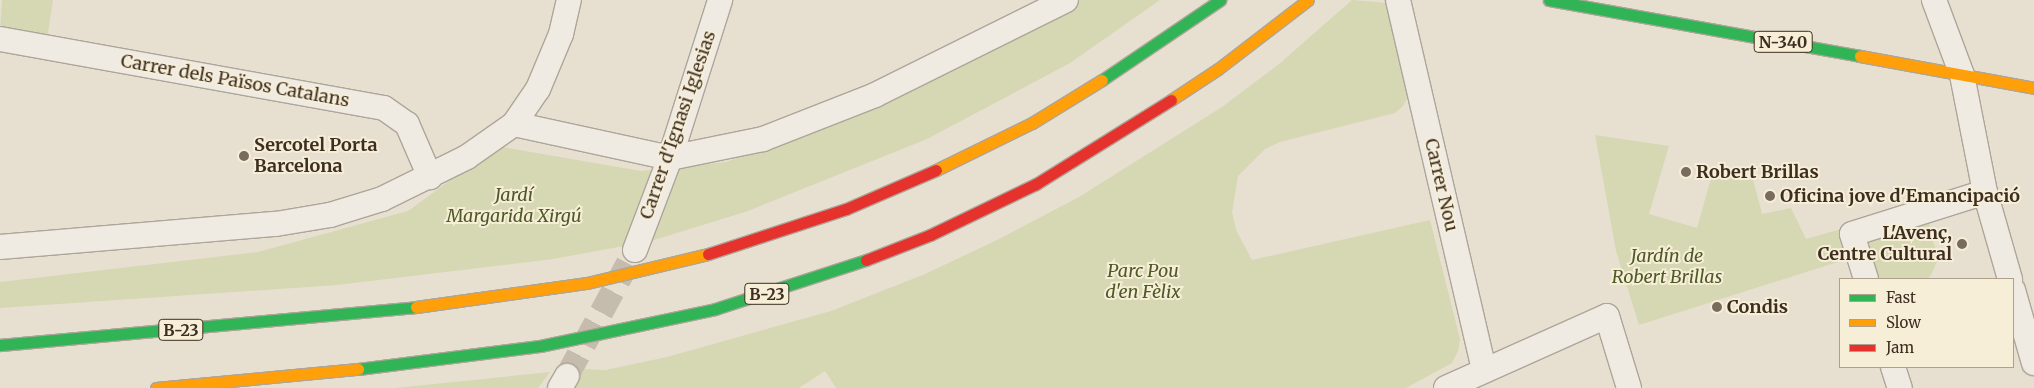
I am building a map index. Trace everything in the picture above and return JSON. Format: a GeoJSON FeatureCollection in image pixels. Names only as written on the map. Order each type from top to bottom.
{"type":"FeatureCollection","features":[{"type":"Feature","properties":{"kind":"main road","name":"B-23"},"geometry":{"type":"LineString","coordinates":[[0,344],[443,305],[587,283],[708,254],[846,209],[976,152],[1032,122],[1113,73],[1220,0]]}},
{"type":"Feature","properties":{"kind":"main road","name":"B-23"},"geometry":{"type":"LineString","coordinates":[[156,388],[420,363],[540,346],[715,309],[841,270],[930,235],[1036,184],[1087,155],[1218,69],[1308,0]]}},
{"type":"Feature","properties":{"kind":"main road","name":"N-340"},"geometry":{"type":"LineString","coordinates":[[1549,0],[2034,88]]}},
{"type":"Feature","properties":{"kind":"street"},"geometry":{"type":"LineString","coordinates":[[0,247],[276,224],[321,217],[382,199],[430,178],[467,157],[514,124],[538,89],[561,34],[569,0]]}},
{"type":"Feature","properties":{"kind":"street","name":"Carrer d'Ignasi Iglesias"},"geometry":{"type":"LineString","coordinates":[[635,250],[670,158],[720,0]]}},
{"type":"Feature","properties":{"kind":"street"},"geometry":{"type":"LineString","coordinates":[[514,124],[670,158],[762,139],[875,96],[1037,8],[1066,0]]}},
{"type":"Feature","properties":{"kind":"street","name":"Carrer Nou"},"geometry":{"type":"LineString","coordinates":[[1398,0],[1484,370]]}},
{"type":"Feature","properties":{"kind":"street"},"geometry":{"type":"LineString","coordinates":[[1934,0],[1962,75],[1984,192],[2010,278]]}},
{"type":"Feature","properties":{"kind":"street","name":"Carrer dels Països Catalans"},"geometry":{"type":"LineString","coordinates":[[0,39],[384,108],[407,124],[430,178]]}},
{"type":"Feature","properties":{"kind":"street"},"geometry":{"type":"LineString","coordinates":[[1866,278],[1852,234],[1984,192]]}},
{"type":"Feature","properties":{"kind":"street"},"geometry":{"type":"LineString","coordinates":[[2014,293],[2034,363]]}},
{"type":"Feature","properties":{"kind":"street"},"geometry":{"type":"LineString","coordinates":[[1446,388],[1608,316],[1629,388]]}},
{"type":"Feature","properties":{"kind":"street"},"geometry":{"type":"LineString","coordinates":[[1893,368],[1900,388]]}},
{"type":"Feature","properties":{"kind":"green space"},"geometry":{"type":"Polygon","coordinates":[[[2,0],[53,0],[47,39],[0,32],[2,0]]]}},
{"type":"Feature","properties":{"kind":"green space","name":"Jardí Margarida Xirgú"},"geometry":{"type":"Polygon","coordinates":[[[1045,0],[1160,0],[1070,63],[927,139],[748,211],[651,241],[553,259],[337,285],[0,308],[0,282],[258,252],[408,211],[497,146],[641,171],[726,162],[862,114],[1014,36],[1045,0]]]}},
{"type":"Feature","properties":{"kind":"green space","name":"Parc Pou d'en Fèlix"},"geometry":{"type":"Polygon","coordinates":[[[1352,0],[1388,3],[1399,40],[1408,96],[1403,106],[1395,113],[1280,142],[1265,149],[1238,176],[1232,212],[1236,230],[1252,260],[1430,220],[1460,339],[1458,351],[1452,363],[1406,388],[836,388],[825,371],[799,388],[573,388],[585,369],[605,370],[667,357],[831,311],[925,274],[997,240],[1079,197],[1222,107],[1279,64],[1352,0]]]}},
{"type":"Feature","properties":{"kind":"green space","name":"Jardín de Robert Brillas"},"geometry":{"type":"Polygon","coordinates":[[[1595,135],[1669,146],[1649,214],[1697,228],[1712,175],[1753,179],[1762,214],[1791,208],[1806,239],[1929,204],[1930,234],[1939,257],[1930,277],[1927,278],[1875,278],[1866,253],[1639,325],[1616,251],[1595,135]]]}},
{"type":"Feature","properties":{"kind":"green space"},"geometry":{"type":"Polygon","coordinates":[[[550,372],[538,388],[395,388],[550,372]]]}},
{"type":"Feature","properties":{"kind":"tunnel"},"geometry":{"type":"LineString","coordinates":[[567,376],[628,263]]}},
{"type":"Feature","properties":{"kind":"traffic: fast"},"geometry":{"type":"LineString","coordinates":[[1102,80],[1220,0]]}},
{"type":"Feature","properties":{"kind":"traffic: fast"},"geometry":{"type":"LineString","coordinates":[[1549,0],[1860,56]]}},
{"type":"Feature","properties":{"kind":"traffic: fast"},"geometry":{"type":"LineString","coordinates":[[358,369],[540,346],[715,309],[866,260]]}},
{"type":"Feature","properties":{"kind":"traffic: fast"},"geometry":{"type":"LineString","coordinates":[[0,345],[416,307]]}},
{"type":"Feature","properties":{"kind":"traffic: slow"},"geometry":{"type":"LineString","coordinates":[[1171,100],[1218,69],[1308,0]]}},
{"type":"Feature","properties":{"kind":"traffic: slow"},"geometry":{"type":"LineString","coordinates":[[1860,56],[2034,88]]}},
{"type":"Feature","properties":{"kind":"traffic: slow"},"geometry":{"type":"LineString","coordinates":[[936,170],[1032,123],[1102,80]]}},
{"type":"Feature","properties":{"kind":"traffic: slow"},"geometry":{"type":"LineString","coordinates":[[416,307],[587,283],[708,254]]}},
{"type":"Feature","properties":{"kind":"traffic: slow"},"geometry":{"type":"LineString","coordinates":[[156,388],[358,369]]}},
{"type":"Feature","properties":{"kind":"traffic: jam"},"geometry":{"type":"LineString","coordinates":[[866,260],[930,235],[1036,184],[1171,100]]}},
{"type":"Feature","properties":{"kind":"traffic: jam"},"geometry":{"type":"LineString","coordinates":[[708,254],[846,209],[936,170]]}},
{"type":"Feature","properties":{"kind":"place","name":"Sercotel Porta Barcelona"},"geometry":{"type":"Point","coordinates":[244,156]}},
{"type":"Feature","properties":{"kind":"place","name":"Robert Brillas"},"geometry":{"type":"Point","coordinates":[1686,172]}},
{"type":"Feature","properties":{"kind":"place","name":"Oficina jove d'Emancipació"},"geometry":{"type":"Point","coordinates":[1770,196]}},
{"type":"Feature","properties":{"kind":"place","name":"L'Avenç, Centre Cultural"},"geometry":{"type":"Point","coordinates":[1962,244]}},
{"type":"Feature","properties":{"kind":"place","name":"Condis"},"geometry":{"type":"Point","coordinates":[1717,307]}}]}
